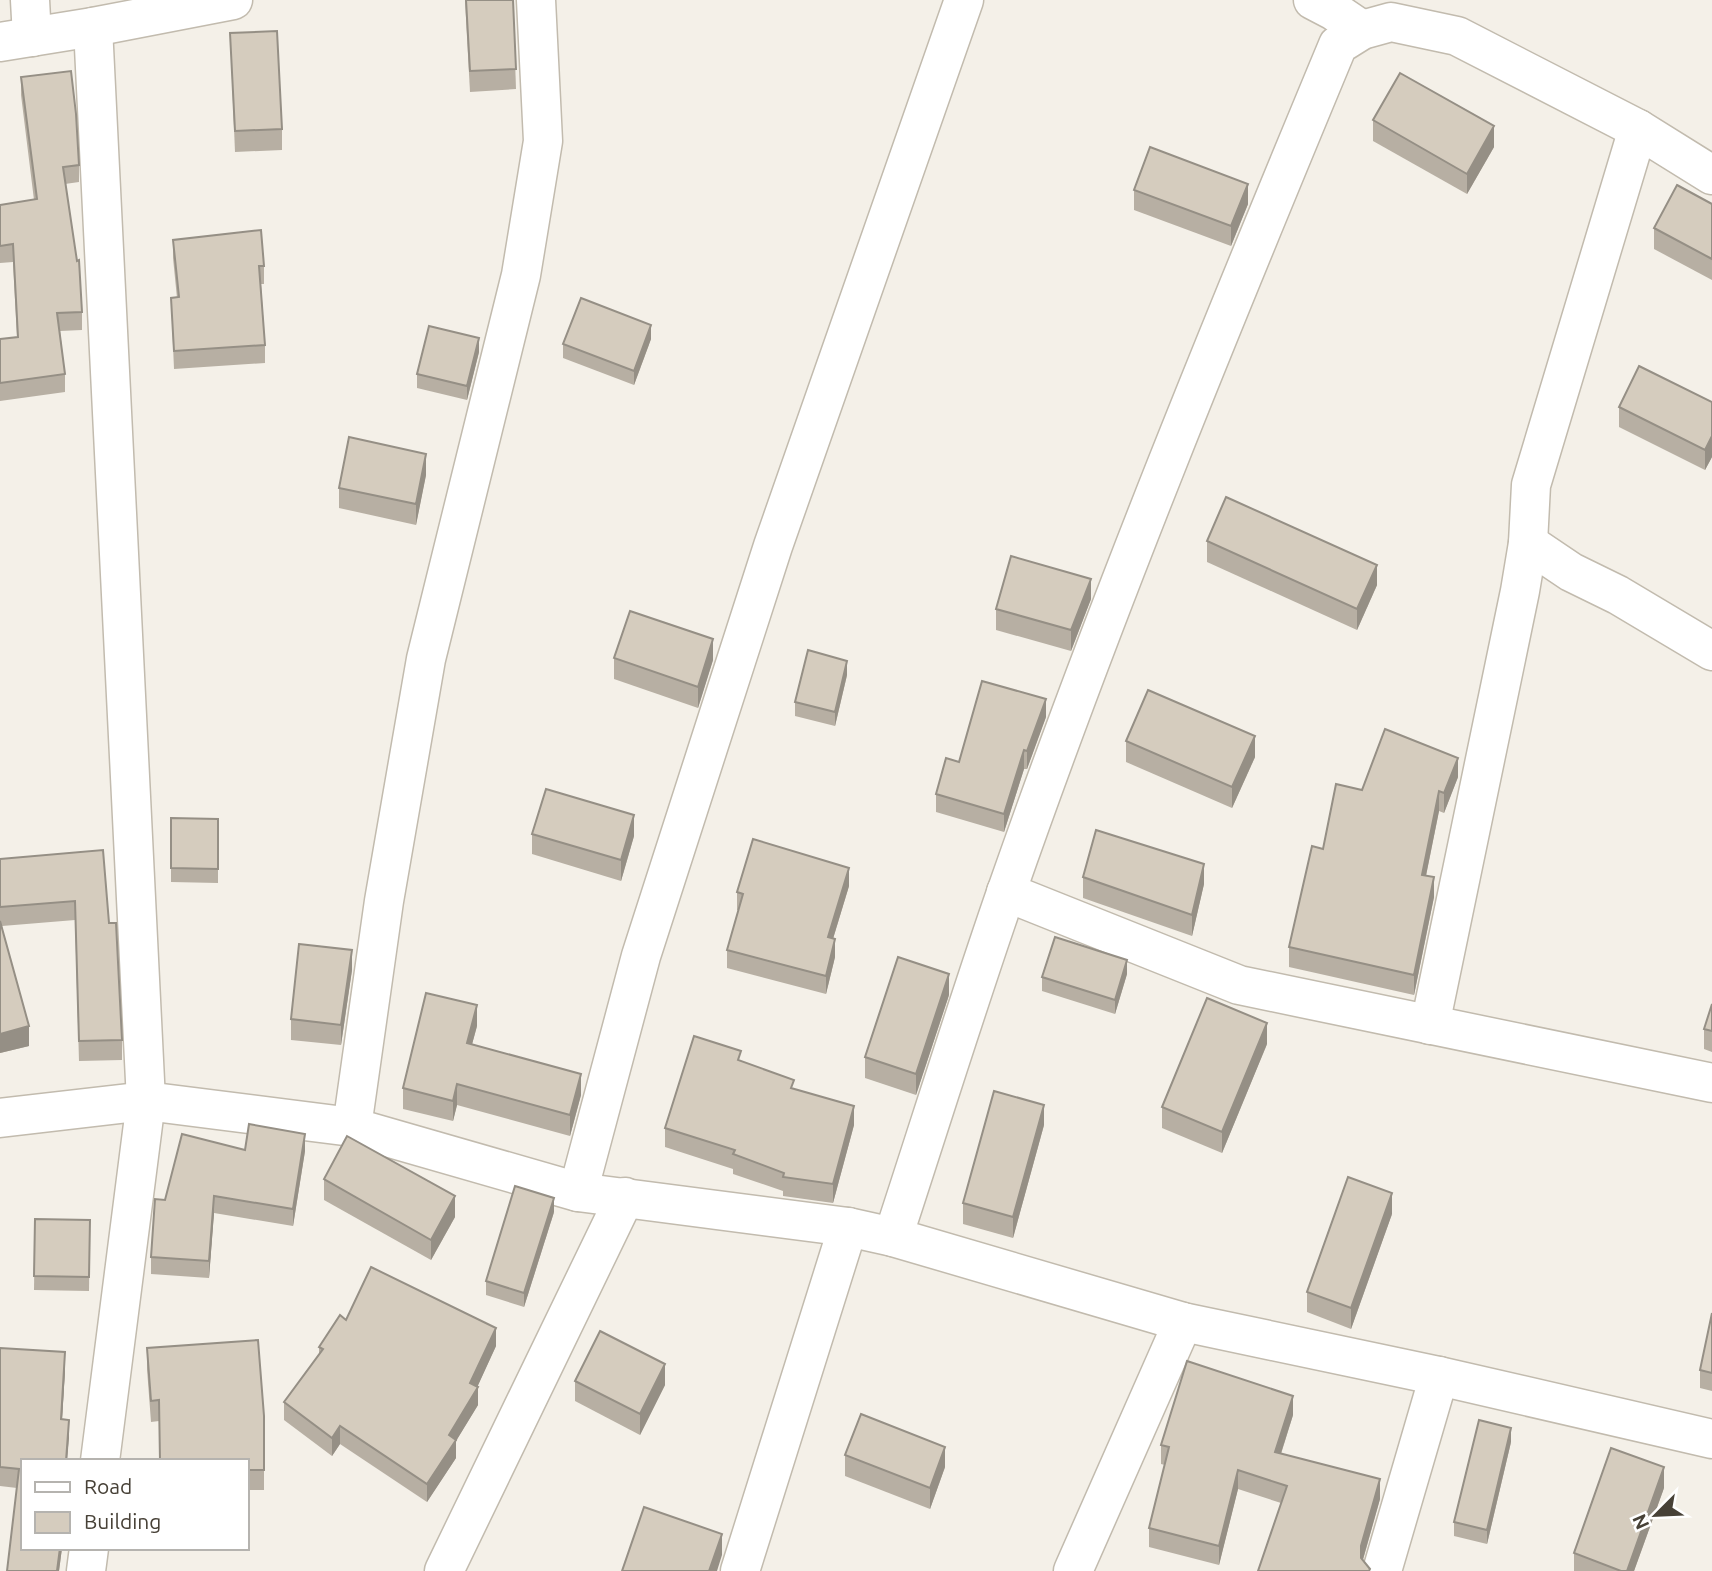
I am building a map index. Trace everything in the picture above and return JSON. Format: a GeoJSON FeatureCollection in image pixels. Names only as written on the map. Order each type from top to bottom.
{"type":"FeatureCollection","features":[{"type":"Feature","properties":{"kind":"street"},"geometry":{"type":"LineString","coordinates":[[21,26],[93,27],[233,0]]}},
{"type":"Feature","properties":{"kind":"street"},"geometry":{"type":"LineString","coordinates":[[352,1127],[384,901],[426,659],[521,275],[543,141],[536,0]]}},
{"type":"Feature","properties":{"kind":"street"},"geometry":{"type":"LineString","coordinates":[[578,1192],[641,956],[773,546],[964,0]]}},
{"type":"Feature","properties":{"kind":"street"},"geometry":{"type":"LineString","coordinates":[[894,1237],[1006,892],[1085,677],[1209,357],[1338,45],[1337,10],[1457,36],[1637,129],[1712,175]]}},
{"type":"Feature","properties":{"kind":"street"},"geometry":{"type":"LineString","coordinates":[[93,27],[146,1101],[100,1459]]}},
{"type":"Feature","properties":{"kind":"street"},"geometry":{"type":"LineString","coordinates":[[1430,1025],[1520,591],[1528,543],[1531,485],[1637,129]]}},
{"type":"Feature","properties":{"kind":"street"},"geometry":{"type":"LineString","coordinates":[[1528,543],[1571,572],[1618,595],[1712,651]]}},
{"type":"Feature","properties":{"kind":"street"},"geometry":{"type":"LineString","coordinates":[[1520,591],[1571,572]]}},
{"type":"Feature","properties":{"kind":"street"},"geometry":{"type":"LineString","coordinates":[[1006,892],[1239,985],[1712,1083]]}},
{"type":"Feature","properties":{"kind":"street"},"geometry":{"type":"LineString","coordinates":[[0,1118],[146,1101],[352,1127],[578,1192],[848,1227],[894,1237],[1183,1322],[1439,1376],[1712,1439]]}},
{"type":"Feature","properties":{"kind":"street"},"geometry":{"type":"LineString","coordinates":[[444,1571],[625,1197]]}},
{"type":"Feature","properties":{"kind":"street"},"geometry":{"type":"LineString","coordinates":[[740,1571],[848,1227]]}},
{"type":"Feature","properties":{"kind":"street"},"geometry":{"type":"LineString","coordinates":[[1073,1571],[1183,1322]]}},
{"type":"Feature","properties":{"kind":"street"},"geometry":{"type":"LineString","coordinates":[[1381,1571],[1439,1376]]}},
{"type":"Feature","properties":{"kind":"street"},"geometry":{"type":"LineString","coordinates":[[86,1571],[89,1550]]}},
{"type":"Feature","properties":{"kind":"building"},"geometry":{"type":"Polygon","coordinates":[[[466,0],[513,0],[516,69],[470,71],[466,0]]]}},
{"type":"Feature","properties":{"kind":"building"},"geometry":{"type":"Polygon","coordinates":[[[277,31],[282,129],[235,131],[230,33],[277,31]]]}},
{"type":"Feature","properties":{"kind":"building"},"geometry":{"type":"Polygon","coordinates":[[[71,71],[79,165],[63,167],[77,261],[79,260],[82,312],[57,313],[65,374],[0,383],[0,339],[18,337],[13,244],[0,246],[0,205],[37,199],[21,77],[71,71]]]}},
{"type":"Feature","properties":{"kind":"building"},"geometry":{"type":"Polygon","coordinates":[[[1400,73],[1494,126],[1467,174],[1373,120],[1400,73]]]}},
{"type":"Feature","properties":{"kind":"building"},"geometry":{"type":"Polygon","coordinates":[[[1150,147],[1248,184],[1231,226],[1134,190],[1150,147]]]}},
{"type":"Feature","properties":{"kind":"building"},"geometry":{"type":"Polygon","coordinates":[[[1677,185],[1712,204],[1712,259],[1654,228],[1677,185]]]}},
{"type":"Feature","properties":{"kind":"building"},"geometry":{"type":"Polygon","coordinates":[[[261,230],[264,266],[259,266],[265,345],[174,351],[171,298],[179,297],[173,240],[261,230]]]}},
{"type":"Feature","properties":{"kind":"building"},"geometry":{"type":"Polygon","coordinates":[[[581,298],[651,325],[634,371],[563,344],[581,298]]]}},
{"type":"Feature","properties":{"kind":"building"},"geometry":{"type":"Polygon","coordinates":[[[429,326],[479,338],[467,386],[417,374],[429,326]]]}},
{"type":"Feature","properties":{"kind":"building"},"geometry":{"type":"Polygon","coordinates":[[[1639,366],[1712,402],[1712,436],[1705,450],[1619,407],[1639,366]]]}},
{"type":"Feature","properties":{"kind":"building"},"geometry":{"type":"Polygon","coordinates":[[[349,437],[426,454],[416,504],[339,488],[349,437]]]}},
{"type":"Feature","properties":{"kind":"building"},"geometry":{"type":"Polygon","coordinates":[[[1226,497],[1377,565],[1357,609],[1207,541],[1226,497]]]}},
{"type":"Feature","properties":{"kind":"building"},"geometry":{"type":"Polygon","coordinates":[[[1011,556],[1091,579],[1071,630],[996,609],[1011,556]]]}},
{"type":"Feature","properties":{"kind":"building"},"geometry":{"type":"Polygon","coordinates":[[[630,611],[713,639],[698,687],[614,658],[630,611]]]}},
{"type":"Feature","properties":{"kind":"building"},"geometry":{"type":"Polygon","coordinates":[[[808,650],[847,661],[835,712],[795,702],[808,650]]]}},
{"type":"Feature","properties":{"kind":"building"},"geometry":{"type":"Polygon","coordinates":[[[982,681],[1046,699],[1027,751],[1024,750],[1004,814],[936,794],[946,758],[959,762],[982,681]]]}},
{"type":"Feature","properties":{"kind":"building"},"geometry":{"type":"Polygon","coordinates":[[[1148,690],[1255,736],[1232,787],[1126,741],[1148,690]]]}},
{"type":"Feature","properties":{"kind":"building"},"geometry":{"type":"Polygon","coordinates":[[[1385,729],[1458,758],[1444,793],[1439,791],[1422,875],[1434,877],[1414,975],[1289,947],[1312,846],[1323,849],[1336,784],[1362,790],[1385,729]]]}},
{"type":"Feature","properties":{"kind":"building"},"geometry":{"type":"Polygon","coordinates":[[[546,789],[634,815],[621,860],[532,834],[546,789]]]}},
{"type":"Feature","properties":{"kind":"building"},"geometry":{"type":"Polygon","coordinates":[[[171,818],[218,819],[218,869],[171,868],[171,818]]]}},
{"type":"Feature","properties":{"kind":"building"},"geometry":{"type":"Polygon","coordinates":[[[1096,830],[1204,864],[1192,915],[1083,877],[1096,830]]]}},
{"type":"Feature","properties":{"kind":"building"},"geometry":{"type":"Polygon","coordinates":[[[753,839],[849,868],[828,937],[835,939],[826,976],[727,950],[743,894],[737,892],[753,839]]]}},
{"type":"Feature","properties":{"kind":"building"},"geometry":{"type":"Polygon","coordinates":[[[103,850],[109,923],[116,923],[122,1040],[79,1041],[75,901],[0,907],[0,859],[103,850]]]}},
{"type":"Feature","properties":{"kind":"building"},"geometry":{"type":"Polygon","coordinates":[[[0,921],[29,1026],[0,1034],[0,921]]]}},
{"type":"Feature","properties":{"kind":"building"},"geometry":{"type":"Polygon","coordinates":[[[1055,937],[1127,960],[1115,1000],[1042,977],[1055,937]]]}},
{"type":"Feature","properties":{"kind":"building"},"geometry":{"type":"Polygon","coordinates":[[[299,944],[352,950],[341,1025],[291,1019],[299,944]]]}},
{"type":"Feature","properties":{"kind":"building"},"geometry":{"type":"Polygon","coordinates":[[[898,957],[949,974],[916,1074],[865,1057],[898,957]]]}},
{"type":"Feature","properties":{"kind":"building"},"geometry":{"type":"Polygon","coordinates":[[[426,993],[477,1005],[467,1043],[581,1074],[570,1115],[457,1084],[453,1101],[403,1088],[426,993]]]}},
{"type":"Feature","properties":{"kind":"building"},"geometry":{"type":"Polygon","coordinates":[[[1207,998],[1267,1023],[1222,1132],[1162,1107],[1207,998]]]}},
{"type":"Feature","properties":{"kind":"building"},"geometry":{"type":"Polygon","coordinates":[[[1712,1004],[1712,1031],[1704,1029],[1712,1004]]]}},
{"type":"Feature","properties":{"kind":"building"},"geometry":{"type":"Polygon","coordinates":[[[694,1036],[741,1051],[738,1060],[794,1080],[791,1088],[854,1106],[833,1184],[783,1177],[784,1173],[733,1154],[735,1150],[665,1128],[694,1036]]]}},
{"type":"Feature","properties":{"kind":"building"},"geometry":{"type":"Polygon","coordinates":[[[994,1091],[1044,1105],[1013,1217],[963,1203],[994,1091]]]}},
{"type":"Feature","properties":{"kind":"building"},"geometry":{"type":"Polygon","coordinates":[[[249,1124],[305,1134],[293,1209],[214,1196],[209,1261],[151,1257],[155,1199],[165,1200],[182,1134],[245,1150],[249,1124]]]}},
{"type":"Feature","properties":{"kind":"building"},"geometry":{"type":"Polygon","coordinates":[[[347,1136],[455,1196],[431,1240],[324,1179],[347,1136]]]}},
{"type":"Feature","properties":{"kind":"building"},"geometry":{"type":"Polygon","coordinates":[[[1348,1177],[1392,1193],[1351,1308],[1307,1292],[1348,1177]]]}},
{"type":"Feature","properties":{"kind":"building"},"geometry":{"type":"Polygon","coordinates":[[[515,1186],[554,1198],[524,1293],[486,1281],[515,1186]]]}},
{"type":"Feature","properties":{"kind":"building"},"geometry":{"type":"Polygon","coordinates":[[[35,1219],[90,1220],[89,1277],[34,1276],[35,1219]]]}},
{"type":"Feature","properties":{"kind":"building"},"geometry":{"type":"Polygon","coordinates":[[[371,1267],[496,1328],[470,1383],[478,1387],[449,1435],[456,1440],[427,1484],[340,1426],[332,1438],[284,1402],[323,1349],[319,1347],[340,1315],[346,1320],[371,1267]]]}},
{"type":"Feature","properties":{"kind":"building"},"geometry":{"type":"Polygon","coordinates":[[[1712,1313],[1712,1373],[1700,1370],[1712,1313]]]}},
{"type":"Feature","properties":{"kind":"building"},"geometry":{"type":"Polygon","coordinates":[[[600,1331],[665,1364],[640,1414],[575,1381],[600,1331]]]}},
{"type":"Feature","properties":{"kind":"building"},"geometry":{"type":"Polygon","coordinates":[[[258,1340],[264,1416],[264,1470],[248,1470],[248,1459],[160,1459],[159,1400],[151,1401],[147,1348],[258,1340]]]}},
{"type":"Feature","properties":{"kind":"building"},"geometry":{"type":"Polygon","coordinates":[[[0,1348],[65,1352],[61,1419],[69,1420],[66,1459],[21,1459],[21,1550],[60,1550],[57,1571],[7,1571],[19,1469],[0,1467],[0,1348]]]}},
{"type":"Feature","properties":{"kind":"building"},"geometry":{"type":"Polygon","coordinates":[[[1187,1361],[1293,1396],[1275,1452],[1380,1479],[1361,1546],[1361,1558],[1369,1571],[1258,1571],[1287,1486],[1238,1470],[1219,1546],[1149,1528],[1169,1447],[1161,1445],[1187,1361]]]}},
{"type":"Feature","properties":{"kind":"building"},"geometry":{"type":"Polygon","coordinates":[[[861,1414],[945,1447],[930,1488],[845,1455],[861,1414]]]}},
{"type":"Feature","properties":{"kind":"building"},"geometry":{"type":"Polygon","coordinates":[[[1479,1420],[1511,1428],[1487,1530],[1454,1522],[1479,1420]]]}},
{"type":"Feature","properties":{"kind":"building"},"geometry":{"type":"Polygon","coordinates":[[[1611,1448],[1664,1467],[1627,1571],[1574,1553],[1611,1448]]]}},
{"type":"Feature","properties":{"kind":"building"},"geometry":{"type":"Polygon","coordinates":[[[644,1507],[722,1534],[709,1571],[622,1571],[644,1507]]]}}]}
